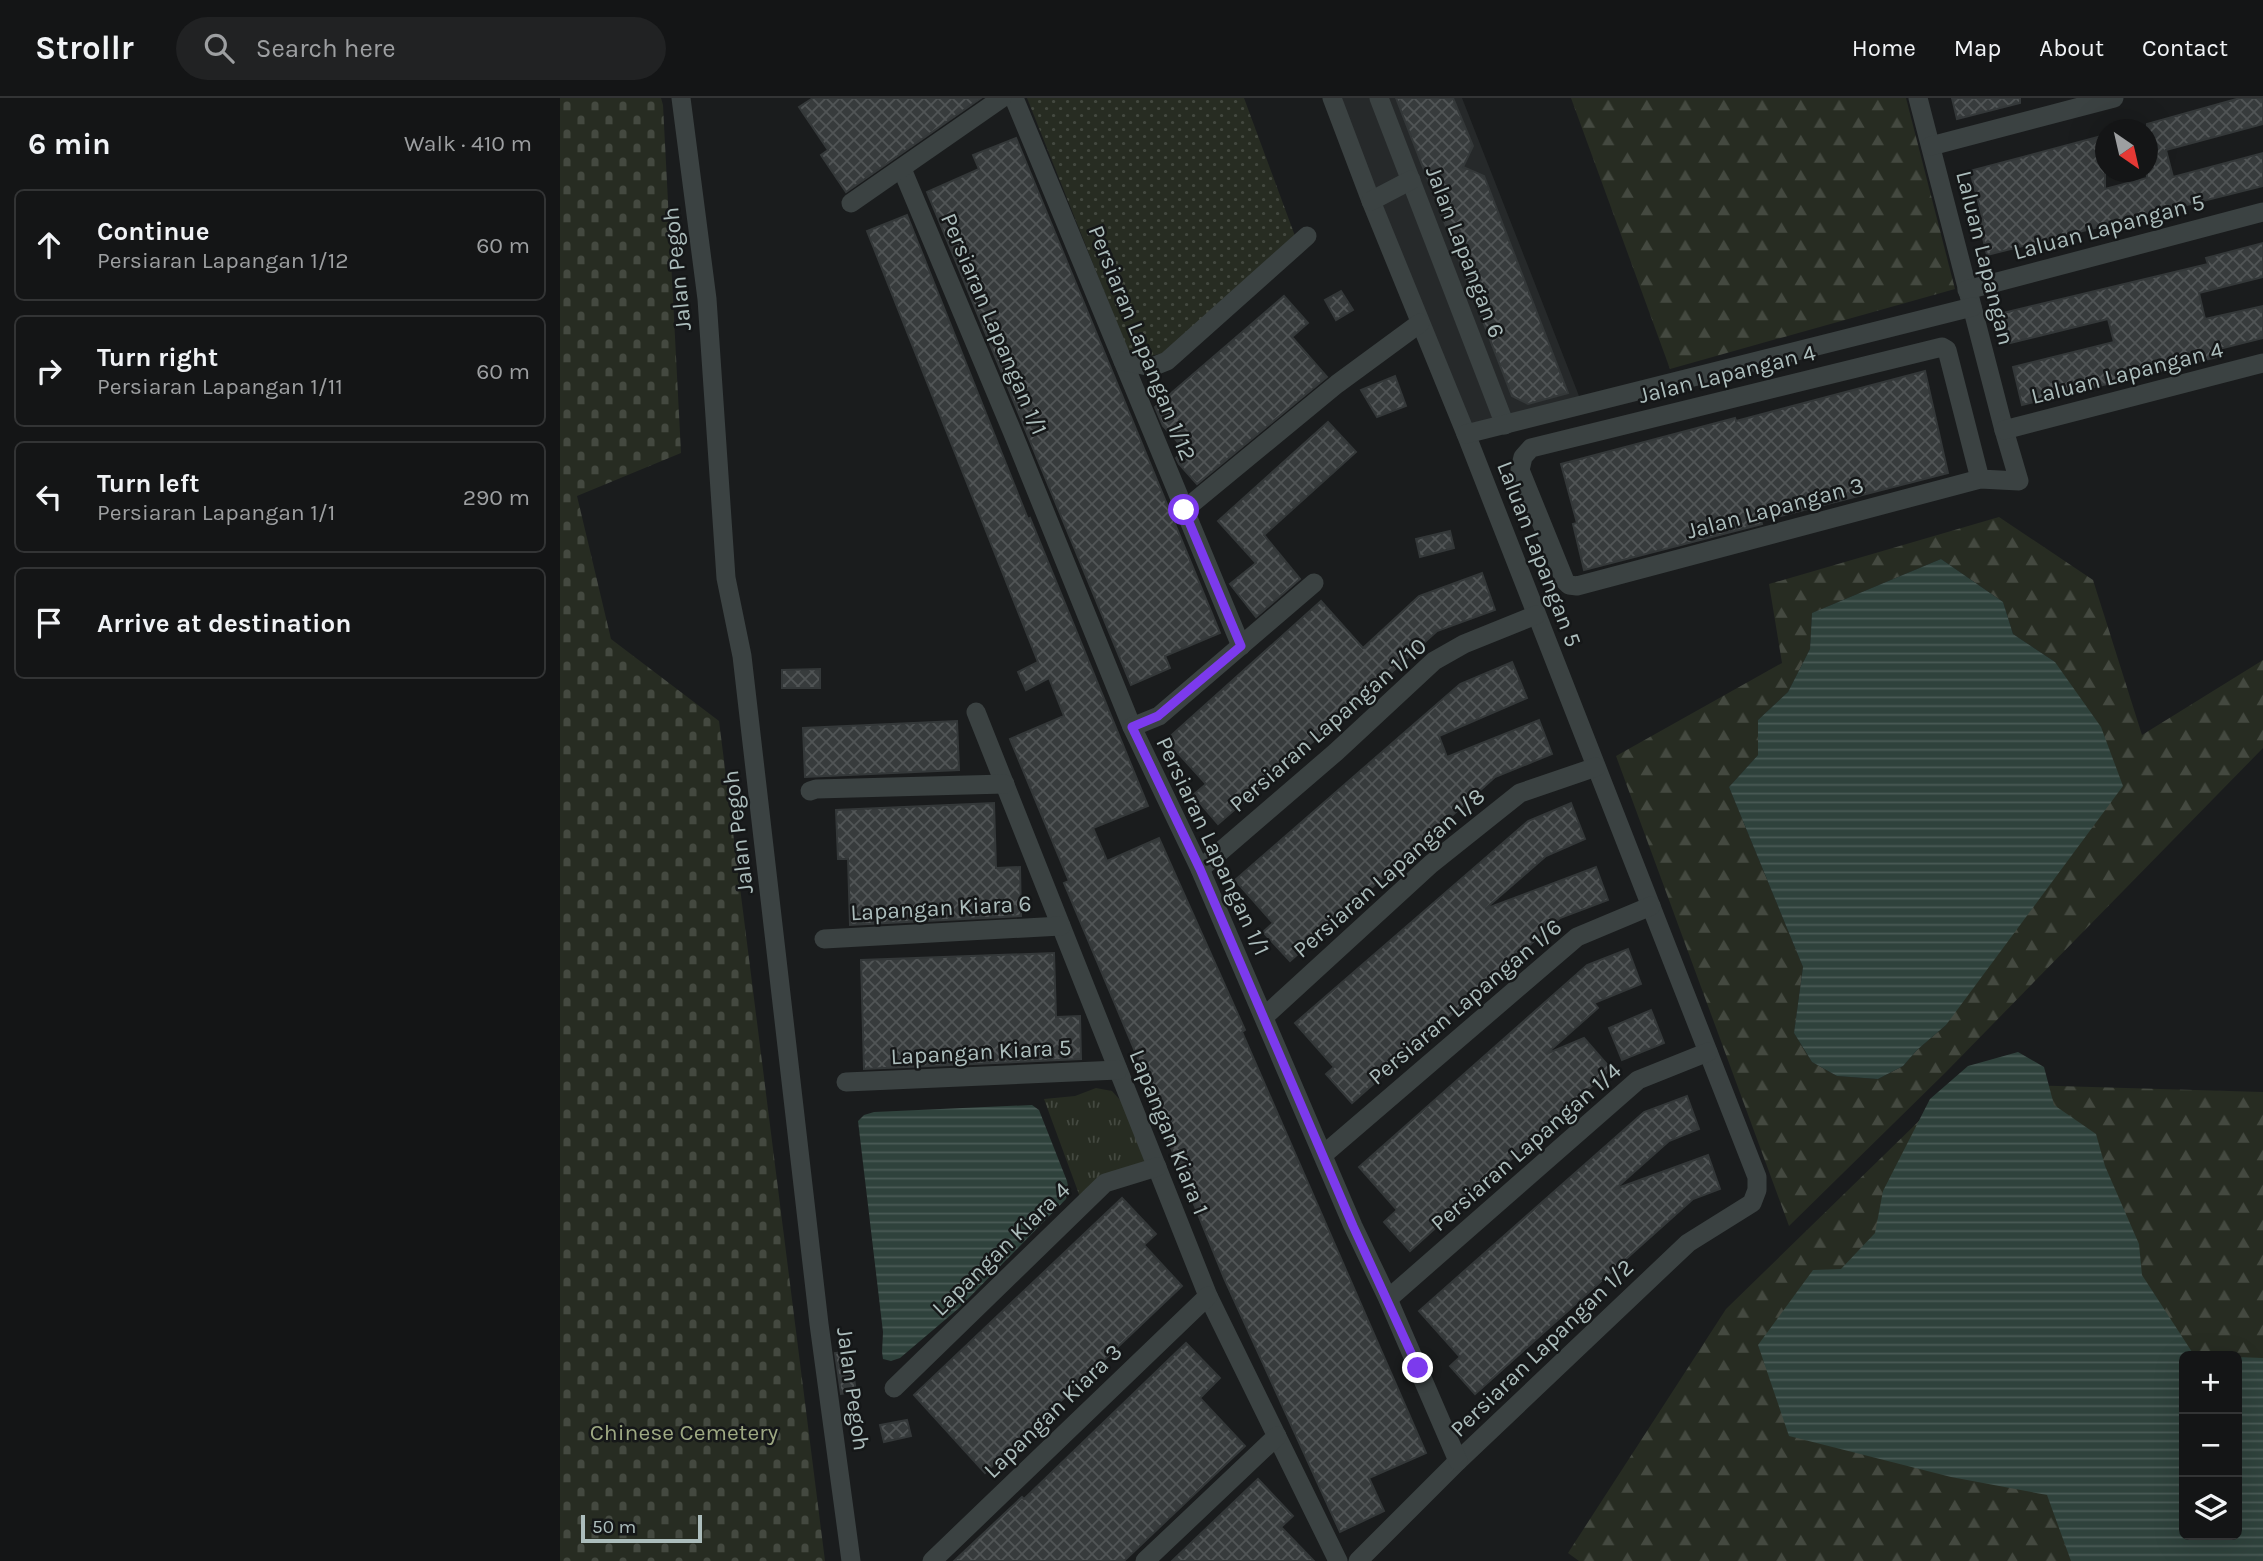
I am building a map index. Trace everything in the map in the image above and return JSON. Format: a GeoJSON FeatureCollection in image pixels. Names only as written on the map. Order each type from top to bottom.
{"type":"FeatureCollection","features":[{"type":"Feature","properties":{"kind":"street","name":"Jalan Pegoh"},"geometry":{"type":"LineString","coordinates":[[681,98],[707,299],[726,578],[743,656],[819,1324],[850,1561]]}},
{"type":"Feature","properties":{"kind":"street"},"geometry":{"type":"LineString","coordinates":[[851,203],[1002,98]]}},
{"type":"Feature","properties":{"kind":"street","name":"Persiaran Lapangan 1/12"},"geometry":{"type":"LineString","coordinates":[[1014,98],[1241,646]]}},
{"type":"Feature","properties":{"kind":"street"},"geometry":{"type":"LineString","coordinates":[[1332,98],[1466,435]]}},
{"type":"Feature","properties":{"kind":"street","name":"Jalan Lapangan 6"},"geometry":{"type":"LineString","coordinates":[[1379,98],[1505,425]]}},
{"type":"Feature","properties":{"kind":"street","name":"Laluan Lapangan"},"geometry":{"type":"LineString","coordinates":[[1918,98],[2019,481],[1987,479]]}},
{"type":"Feature","properties":{"kind":"street"},"geometry":{"type":"LineString","coordinates":[[1931,146],[2114,98]]}},
{"type":"Feature","properties":{"kind":"street","name":"Persiaran Lapangan 1/1"},"geometry":{"type":"LineString","coordinates":[[902,169],[1012,430],[1132,727],[1200,869],[1353,1226],[1388,1299],[1458,1461]]}},
{"type":"Feature","properties":{"kind":"street"},"geometry":{"type":"LineString","coordinates":[[1371,201],[1411,180]]}},
{"type":"Feature","properties":{"kind":"street","name":"Laluan Lapangan 5"},"geometry":{"type":"LineString","coordinates":[[1757,1177],[1466,435],[1970,298],[2263,212]]}},
{"type":"Feature","properties":{"kind":"street"},"geometry":{"type":"LineString","coordinates":[[1123,361],[1152,367],[1167,361],[1307,236]]}},
{"type":"Feature","properties":{"kind":"street"},"geometry":{"type":"LineString","coordinates":[[1184,510],[1337,384],[1420,323]]}},
{"type":"Feature","properties":{"kind":"street","name":"Jalan Lapangan 4"},"geometry":{"type":"LineString","coordinates":[[1569,585],[1565,581],[1520,470],[1523,457],[1531,448],[1941,346],[1947,350],[1987,479]]}},
{"type":"Feature","properties":{"kind":"street","name":"Laluan Lapangan 4"},"geometry":{"type":"LineString","coordinates":[[2004,430],[2263,363]]}},
{"type":"Feature","properties":{"kind":"street","name":"Jalan Lapangan 3"},"geometry":{"type":"LineString","coordinates":[[1569,585],[1577,586],[1987,479]]}},
{"type":"Feature","properties":{"kind":"street"},"geometry":{"type":"LineString","coordinates":[[1132,727],[1158,716],[1314,583]]}},
{"type":"Feature","properties":{"kind":"street","name":"Persiaran Lapangan 1/10"},"geometry":{"type":"LineString","coordinates":[[1200,869],[1336,752],[1434,662],[1464,645],[1536,615]]}},
{"type":"Feature","properties":{"kind":"street","name":"Lapangan Kiara 1"},"geometry":{"type":"LineString","coordinates":[[976,712],[1208,1296],[1338,1561]]}},
{"type":"Feature","properties":{"kind":"street","name":"Persiaran Lapangan 1/8"},"geometry":{"type":"LineString","coordinates":[[1264,1017],[1431,864],[1520,793],[1596,767]]}},
{"type":"Feature","properties":{"kind":"street"},"geometry":{"type":"LineString","coordinates":[[810,791],[1005,784]]}},
{"type":"Feature","properties":{"kind":"street","name":"Persiaran Lapangan 1/6"},"geometry":{"type":"LineString","coordinates":[[1323,1155],[1577,937],[1651,906]]}},
{"type":"Feature","properties":{"kind":"street","name":"Lapangan Kiara 6"},"geometry":{"type":"LineString","coordinates":[[824,939],[1061,926]]}},
{"type":"Feature","properties":{"kind":"street","name":"Persiaran Lapangan 1/4"},"geometry":{"type":"LineString","coordinates":[[1388,1299],[1638,1080],[1708,1052]]}},
{"type":"Feature","properties":{"kind":"street","name":"Lapangan Kiara 5"},"geometry":{"type":"LineString","coordinates":[[846,1082],[1118,1070]]}},
{"type":"Feature","properties":{"kind":"street","name":"Lapangan Kiara 4"},"geometry":{"type":"LineString","coordinates":[[894,1388],[1105,1183],[1157,1167]]}},
{"type":"Feature","properties":{"kind":"street","name":"Persiaran Lapangan 1/2"},"geometry":{"type":"LineString","coordinates":[[1359,1561],[1458,1461],[1688,1243],[1752,1203],[1757,1190],[1757,1177]]}},
{"type":"Feature","properties":{"kind":"street","name":"Lapangan Kiara 3"},"geometry":{"type":"LineString","coordinates":[[932,1561],[1208,1296]]}},
{"type":"Feature","properties":{"kind":"street"},"geometry":{"type":"LineString","coordinates":[[1145,1561],[1277,1436]]}},
{"type":"Feature","properties":{"kind":"shaded area"},"geometry":{"type":"Polygon","coordinates":[[[1327,98],[1462,98],[1581,401],[1468,434],[1327,98]]]}},
{"type":"Feature","properties":{"kind":"shaded area"},"geometry":{"type":"Polygon","coordinates":[[[1941,559],[2003,602],[2013,634],[2055,662],[2101,727],[2123,786],[1946,1025],[1903,1066],[1878,1079],[1837,1076],[1812,1062],[1794,1033],[1803,967],[1729,787],[1758,755],[1758,720],[1788,692],[1810,649],[1812,613],[1941,559]]]}},
{"type":"Feature","properties":{"kind":"shaded area"},"geometry":{"type":"Polygon","coordinates":[[[2018,1052],[2044,1067],[2054,1105],[2096,1134],[2105,1166],[2139,1244],[2142,1275],[2191,1351],[2179,1351],[2179,1540],[2242,1540],[2242,1357],[2263,1358],[2263,1561],[2071,1561],[2047,1495],[1951,1477],[1789,1436],[1758,1345],[1813,1270],[1841,1269],[1875,1233],[1883,1191],[1930,1099],[1968,1066],[2018,1052]]]}},
{"type":"Feature","properties":{"kind":"shaded area"},"geometry":{"type":"Polygon","coordinates":[[[1032,1105],[1039,1110],[1067,1181],[1069,1191],[1066,1199],[959,1308],[900,1358],[891,1361],[883,1359],[883,1332],[858,1121],[864,1115],[874,1112],[1032,1105]]]}},
{"type":"Feature","properties":{"kind":"green space","name":"Chinese Cemetery"},"geometry":{"type":"Polygon","coordinates":[[[560,98],[661,98],[663,105],[681,453],[577,496],[611,639],[719,721],[825,1561],[560,1561],[560,98]]]}},
{"type":"Feature","properties":{"kind":"green space"},"geometry":{"type":"Polygon","coordinates":[[[1027,98],[1244,98],[1295,236],[1167,352],[1143,358],[1127,349],[1027,98]]]}},
{"type":"Feature","properties":{"kind":"green space"},"geometry":{"type":"Polygon","coordinates":[[[1571,98],[1906,98],[1955,289],[1670,369],[1571,98]]]}},
{"type":"Feature","properties":{"kind":"green space"},"geometry":{"type":"Polygon","coordinates":[[[1999,517],[2093,580],[2142,735],[2263,660],[2263,748],[1946,1072],[1789,1226],[1616,756],[1782,663],[1769,584],[1999,517]],[[1941,559],[1812,613],[1810,649],[1788,692],[1758,720],[1758,755],[1729,787],[1803,967],[1794,1033],[1812,1062],[1837,1076],[1878,1079],[1903,1066],[1946,1025],[2055,662],[2013,634],[2003,602],[1941,559]]]}},
{"type":"Feature","properties":{"kind":"green space"},"geometry":{"type":"Polygon","coordinates":[[[1958,1083],[2263,1092],[2263,1561],[1579,1561],[1568,1553],[1726,1309],[1958,1083]]]}},
{"type":"Feature","properties":{"kind":"green space"},"geometry":{"type":"Polygon","coordinates":[[[1096,1088],[1112,1091],[1121,1101],[1147,1160],[1080,1197],[1044,1099],[1075,1096],[1096,1088]]]}},
{"type":"Feature","properties":{"kind":"building"},"geometry":{"type":"Polygon","coordinates":[[[813,98],[981,98],[846,192],[821,155],[828,150],[799,107],[813,98]]]}},
{"type":"Feature","properties":{"kind":"building"},"geometry":{"type":"Polygon","coordinates":[[[1396,98],[1453,98],[1473,146],[1463,167],[1484,176],[1568,393],[1528,404],[1512,396],[1396,98]]]}},
{"type":"Feature","properties":{"kind":"building"},"geometry":{"type":"Polygon","coordinates":[[[1952,98],[2020,98],[2020,103],[1957,119],[1952,98]]]}},
{"type":"Feature","properties":{"kind":"building"},"geometry":{"type":"Polygon","coordinates":[[[2240,98],[2263,98],[2263,124],[2166,150],[2173,177],[2263,153],[2263,186],[1987,255],[1979,221],[1983,220],[1970,171],[2095,138],[2095,182],[2105,182],[2105,189],[2132,182],[2158,182],[2158,121],[2240,98]]]}},
{"type":"Feature","properties":{"kind":"building"},"geometry":{"type":"Polygon","coordinates":[[[1016,138],[1220,633],[1165,656],[1170,668],[1131,685],[927,192],[979,169],[973,155],[1016,138]]]}},
{"type":"Feature","properties":{"kind":"building"},"geometry":{"type":"Polygon","coordinates":[[[907,215],[1028,519],[1030,518],[1148,806],[1093,828],[1107,861],[1159,838],[1245,1030],[1242,1032],[1426,1453],[1369,1478],[1384,1511],[1340,1532],[1224,1278],[1147,1089],[1150,1087],[1064,883],[1069,881],[1010,739],[1064,716],[1049,678],[1026,690],[1018,672],[1038,662],[867,231],[907,215]]]}},
{"type":"Feature","properties":{"kind":"building"},"geometry":{"type":"Polygon","coordinates":[[[2263,243],[2263,277],[2199,293],[2205,319],[2263,306],[2263,338],[2215,350],[2217,357],[2022,405],[2013,367],[2114,342],[2108,319],[2010,343],[2003,313],[2208,264],[2206,258],[2263,243]]]}},
{"type":"Feature","properties":{"kind":"building"},"geometry":{"type":"Polygon","coordinates":[[[1341,291],[1353,310],[1336,320],[1325,300],[1341,291]]]}},
{"type":"Feature","properties":{"kind":"building"},"geometry":{"type":"Polygon","coordinates":[[[1284,296],[1308,323],[1292,337],[1327,377],[1197,484],[1179,464],[1176,458],[1185,450],[1163,426],[1155,407],[1284,296]]]}},
{"type":"Feature","properties":{"kind":"building"},"geometry":{"type":"Polygon","coordinates":[[[1925,371],[1948,473],[1584,570],[1573,524],[1577,523],[1561,464],[1925,371]]]}},
{"type":"Feature","properties":{"kind":"building"},"geometry":{"type":"Polygon","coordinates":[[[1395,376],[1406,406],[1377,417],[1361,390],[1395,376]]]}},
{"type":"Feature","properties":{"kind":"building"},"geometry":{"type":"Polygon","coordinates":[[[1328,422],[1356,452],[1264,535],[1300,579],[1256,617],[1230,584],[1256,563],[1218,521],[1328,422]]]}},
{"type":"Feature","properties":{"kind":"building"},"geometry":{"type":"Polygon","coordinates":[[[1450,531],[1454,548],[1420,557],[1416,539],[1450,531]]]}},
{"type":"Feature","properties":{"kind":"building"},"geometry":{"type":"Polygon","coordinates":[[[1482,573],[1495,610],[1437,631],[1218,824],[1193,795],[1206,784],[1166,740],[1321,601],[1363,648],[1419,596],[1482,573]]]}},
{"type":"Feature","properties":{"kind":"building"},"geometry":{"type":"Polygon","coordinates":[[[1512,662],[1527,698],[1439,736],[1447,757],[1539,720],[1552,754],[1495,777],[1290,961],[1263,932],[1273,923],[1235,880],[1460,684],[1512,662]]]}},
{"type":"Feature","properties":{"kind":"building"},"geometry":{"type":"Polygon","coordinates":[[[820,669],[820,688],[782,688],[782,670],[820,669]]]}},
{"type":"Feature","properties":{"kind":"building"},"geometry":{"type":"Polygon","coordinates":[[[957,721],[959,770],[805,777],[803,728],[957,721]]]}},
{"type":"Feature","properties":{"kind":"building"},"geometry":{"type":"Polygon","coordinates":[[[994,803],[996,868],[1020,867],[1021,916],[850,925],[848,859],[838,859],[836,810],[994,803]]]}},
{"type":"Feature","properties":{"kind":"building"},"geometry":{"type":"Polygon","coordinates":[[[1571,803],[1585,839],[1546,856],[1485,909],[1596,867],[1608,900],[1560,918],[1352,1103],[1326,1074],[1334,1067],[1295,1023],[1528,821],[1571,803]]]}},
{"type":"Feature","properties":{"kind":"building"},"geometry":{"type":"Polygon","coordinates":[[[1628,949],[1641,984],[1594,1003],[1598,1008],[1546,1054],[1584,1038],[1611,1069],[1410,1251],[1384,1222],[1397,1210],[1359,1167],[1587,965],[1628,949]]]}},
{"type":"Feature","properties":{"kind":"building"},"geometry":{"type":"Polygon","coordinates":[[[1054,953],[1056,1017],[1080,1016],[1081,1059],[864,1069],[861,960],[1054,953]]]}},
{"type":"Feature","properties":{"kind":"building"},"geometry":{"type":"Polygon","coordinates":[[[1651,1010],[1664,1043],[1622,1060],[1609,1028],[1651,1010]]]}},
{"type":"Feature","properties":{"kind":"building"},"geometry":{"type":"Polygon","coordinates":[[[1687,1096],[1699,1129],[1669,1141],[1615,1189],[1708,1155],[1720,1189],[1693,1199],[1475,1394],[1450,1366],[1460,1357],[1419,1311],[1644,1112],[1687,1096]]]}},
{"type":"Feature","properties":{"kind":"building"},"geometry":{"type":"Polygon","coordinates":[[[1122,1198],[1156,1234],[1144,1245],[1182,1286],[985,1473],[914,1395],[1122,1198]]]}},
{"type":"Feature","properties":{"kind":"building"},"geometry":{"type":"Polygon","coordinates":[[[1186,1343],[1220,1378],[1200,1398],[1245,1446],[1124,1561],[954,1561],[1022,1497],[1024,1499],[1186,1343]]]}},
{"type":"Feature","properties":{"kind":"building"},"geometry":{"type":"Polygon","coordinates":[[[850,1351],[856,1392],[841,1394],[835,1353],[850,1351]]]}},
{"type":"Feature","properties":{"kind":"building"},"geometry":{"type":"Polygon","coordinates":[[[907,1420],[911,1436],[884,1442],[880,1425],[907,1420]]]}},
{"type":"Feature","properties":{"kind":"building"},"geometry":{"type":"Polygon","coordinates":[[[1258,1479],[1293,1516],[1281,1527],[1314,1561],[1172,1561],[1258,1479]]]}},
{"type":"Feature","properties":{"kind":"route"},"geometry":{"type":"LineString","coordinates":[[1184,510],[1241,646],[1158,716],[1132,727],[1200,869],[1353,1226],[1418,1368]]}}]}
